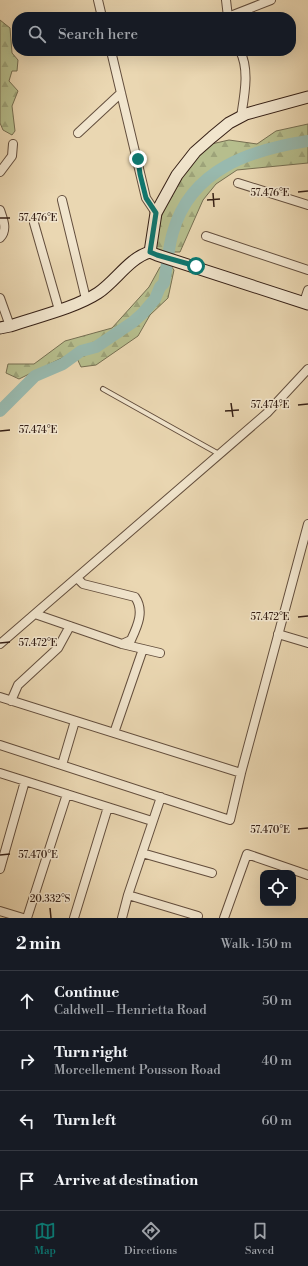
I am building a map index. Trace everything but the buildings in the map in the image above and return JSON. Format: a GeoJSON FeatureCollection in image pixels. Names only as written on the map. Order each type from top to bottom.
{"type":"FeatureCollection","features":[{"type":"Feature","properties":{"kind":"main road"},"geometry":{"type":"LineString","coordinates":[[154,253],[156,213],[177,175],[195,152],[229,123],[246,114],[308,97]]}},
{"type":"Feature","properties":{"kind":"main road"},"geometry":{"type":"LineString","coordinates":[[5,327],[59,310],[86,299],[104,289],[134,260],[144,253],[154,253],[306,303]]}},
{"type":"Feature","properties":{"kind":"street"},"geometry":{"type":"LineString","coordinates":[[98,0],[101,12]]}},
{"type":"Feature","properties":{"kind":"street"},"geometry":{"type":"LineString","coordinates":[[226,0],[227,12]]}},
{"type":"Feature","properties":{"kind":"street"},"geometry":{"type":"LineString","coordinates":[[241,12],[271,0]]}},
{"type":"Feature","properties":{"kind":"street"},"geometry":{"type":"LineString","coordinates":[[112,56],[146,198],[156,213]]}},
{"type":"Feature","properties":{"kind":"street"},"geometry":{"type":"LineString","coordinates":[[241,56],[245,79],[241,117]]}},
{"type":"Feature","properties":{"kind":"street"},"geometry":{"type":"LineString","coordinates":[[78,133],[121,93]]}},
{"type":"Feature","properties":{"kind":"street"},"geometry":{"type":"LineString","coordinates":[[0,172],[12,156],[13,144]]}},
{"type":"Feature","properties":{"kind":"street"},"geometry":{"type":"LineString","coordinates":[[238,183],[308,205]]}},
{"type":"Feature","properties":{"kind":"street"},"geometry":{"type":"LineString","coordinates":[[62,200],[86,299]]}},
{"type":"Feature","properties":{"kind":"street"},"geometry":{"type":"LineString","coordinates":[[0,210],[4,222],[4,231],[0,238]]}},
{"type":"Feature","properties":{"kind":"street"},"geometry":{"type":"LineString","coordinates":[[34,223],[59,310]]}},
{"type":"Feature","properties":{"kind":"street"},"geometry":{"type":"LineString","coordinates":[[206,236],[308,270]]}},
{"type":"Feature","properties":{"kind":"street"},"geometry":{"type":"LineString","coordinates":[[306,303],[308,290]]}},
{"type":"Feature","properties":{"kind":"street"},"geometry":{"type":"LineString","coordinates":[[0,298],[5,327]]}},
{"type":"Feature","properties":{"kind":"street"},"geometry":{"type":"LineString","coordinates":[[0,644],[267,413],[308,369]]}},
{"type":"Feature","properties":{"kind":"street"},"geometry":{"type":"LineString","coordinates":[[0,745],[230,820],[241,773],[308,524]]}},
{"type":"Feature","properties":{"kind":"street"},"geometry":{"type":"LineString","coordinates":[[77,578],[83,584],[135,597],[139,602],[140,612],[136,628],[131,640],[122,644]]}},
{"type":"Feature","properties":{"kind":"street"},"geometry":{"type":"LineString","coordinates":[[35,614],[122,644],[160,653]]}},
{"type":"Feature","properties":{"kind":"street"},"geometry":{"type":"LineString","coordinates":[[11,701],[18,685],[58,648],[70,626]]}},
{"type":"Feature","properties":{"kind":"street"},"geometry":{"type":"LineString","coordinates":[[278,634],[308,643]]}},
{"type":"Feature","properties":{"kind":"street"},"geometry":{"type":"LineString","coordinates":[[114,733],[143,649]]}},
{"type":"Feature","properties":{"kind":"street"},"geometry":{"type":"LineString","coordinates":[[0,698],[241,773]]}},
{"type":"Feature","properties":{"kind":"street"},"geometry":{"type":"LineString","coordinates":[[62,765],[75,721]]}},
{"type":"Feature","properties":{"kind":"street"},"geometry":{"type":"LineString","coordinates":[[0,773],[152,821]]}},
{"type":"Feature","properties":{"kind":"street"},"geometry":{"type":"LineString","coordinates":[[0,869],[25,781]]}},
{"type":"Feature","properties":{"kind":"street"},"geometry":{"type":"LineString","coordinates":[[27,918],[67,794]]}},
{"type":"Feature","properties":{"kind":"street"},"geometry":{"type":"LineString","coordinates":[[122,918],[128,895],[161,797]]}},
{"type":"Feature","properties":{"kind":"street"},"geometry":{"type":"LineString","coordinates":[[74,918],[108,807]]}},
{"type":"Feature","properties":{"kind":"street"},"geometry":{"type":"LineString","coordinates":[[142,853],[212,873]]}},
{"type":"Feature","properties":{"kind":"street"},"geometry":{"type":"LineString","coordinates":[[224,918],[247,854],[308,875]]}},
{"type":"Feature","properties":{"kind":"street"},"geometry":{"type":"LineString","coordinates":[[128,895],[198,916]]}},
{"type":"Feature","properties":{"kind":"street"},"geometry":{"type":"LineString","coordinates":[[0,911],[22,918]]}},
{"type":"Feature","properties":{"kind":"lane"},"geometry":{"type":"LineString","coordinates":[[103,389],[219,454]]}},
{"type":"Feature","properties":{"kind":"green space"},"geometry":{"type":"Polygon","coordinates":[[[0,20],[10,28],[12,56],[15,56],[18,60],[17,71],[12,71],[9,81],[18,91],[12,106],[15,131],[12,135],[3,130],[0,123],[0,20]]]}},
{"type":"Feature","properties":{"kind":"green space"},"geometry":{"type":"Polygon","coordinates":[[[308,124],[308,163],[237,170],[216,184],[203,200],[180,252],[166,252],[155,248],[156,235],[164,208],[194,157],[207,145],[229,140],[257,144],[276,131],[308,124]]]}},
{"type":"Feature","properties":{"kind":"green space"},"geometry":{"type":"Polygon","coordinates":[[[171,266],[174,270],[168,298],[150,315],[138,336],[96,365],[81,367],[74,352],[19,379],[6,373],[8,364],[34,364],[65,341],[112,328],[149,287],[160,267],[171,266]]]}},
{"type":"Feature","properties":{"kind":"waterway"},"geometry":{"type":"LineString","coordinates":[[0,411],[35,376],[63,364],[81,351],[96,347],[133,322],[143,313],[155,299],[160,287],[164,283],[171,238],[182,210],[194,192],[208,178],[226,166],[245,157],[265,150],[308,141]]}},
{"type":"Feature","properties":{"kind":"route"},"geometry":{"type":"LineString","coordinates":[[138,159],[146,198],[156,213],[150,252],[196,266]]}}]}
